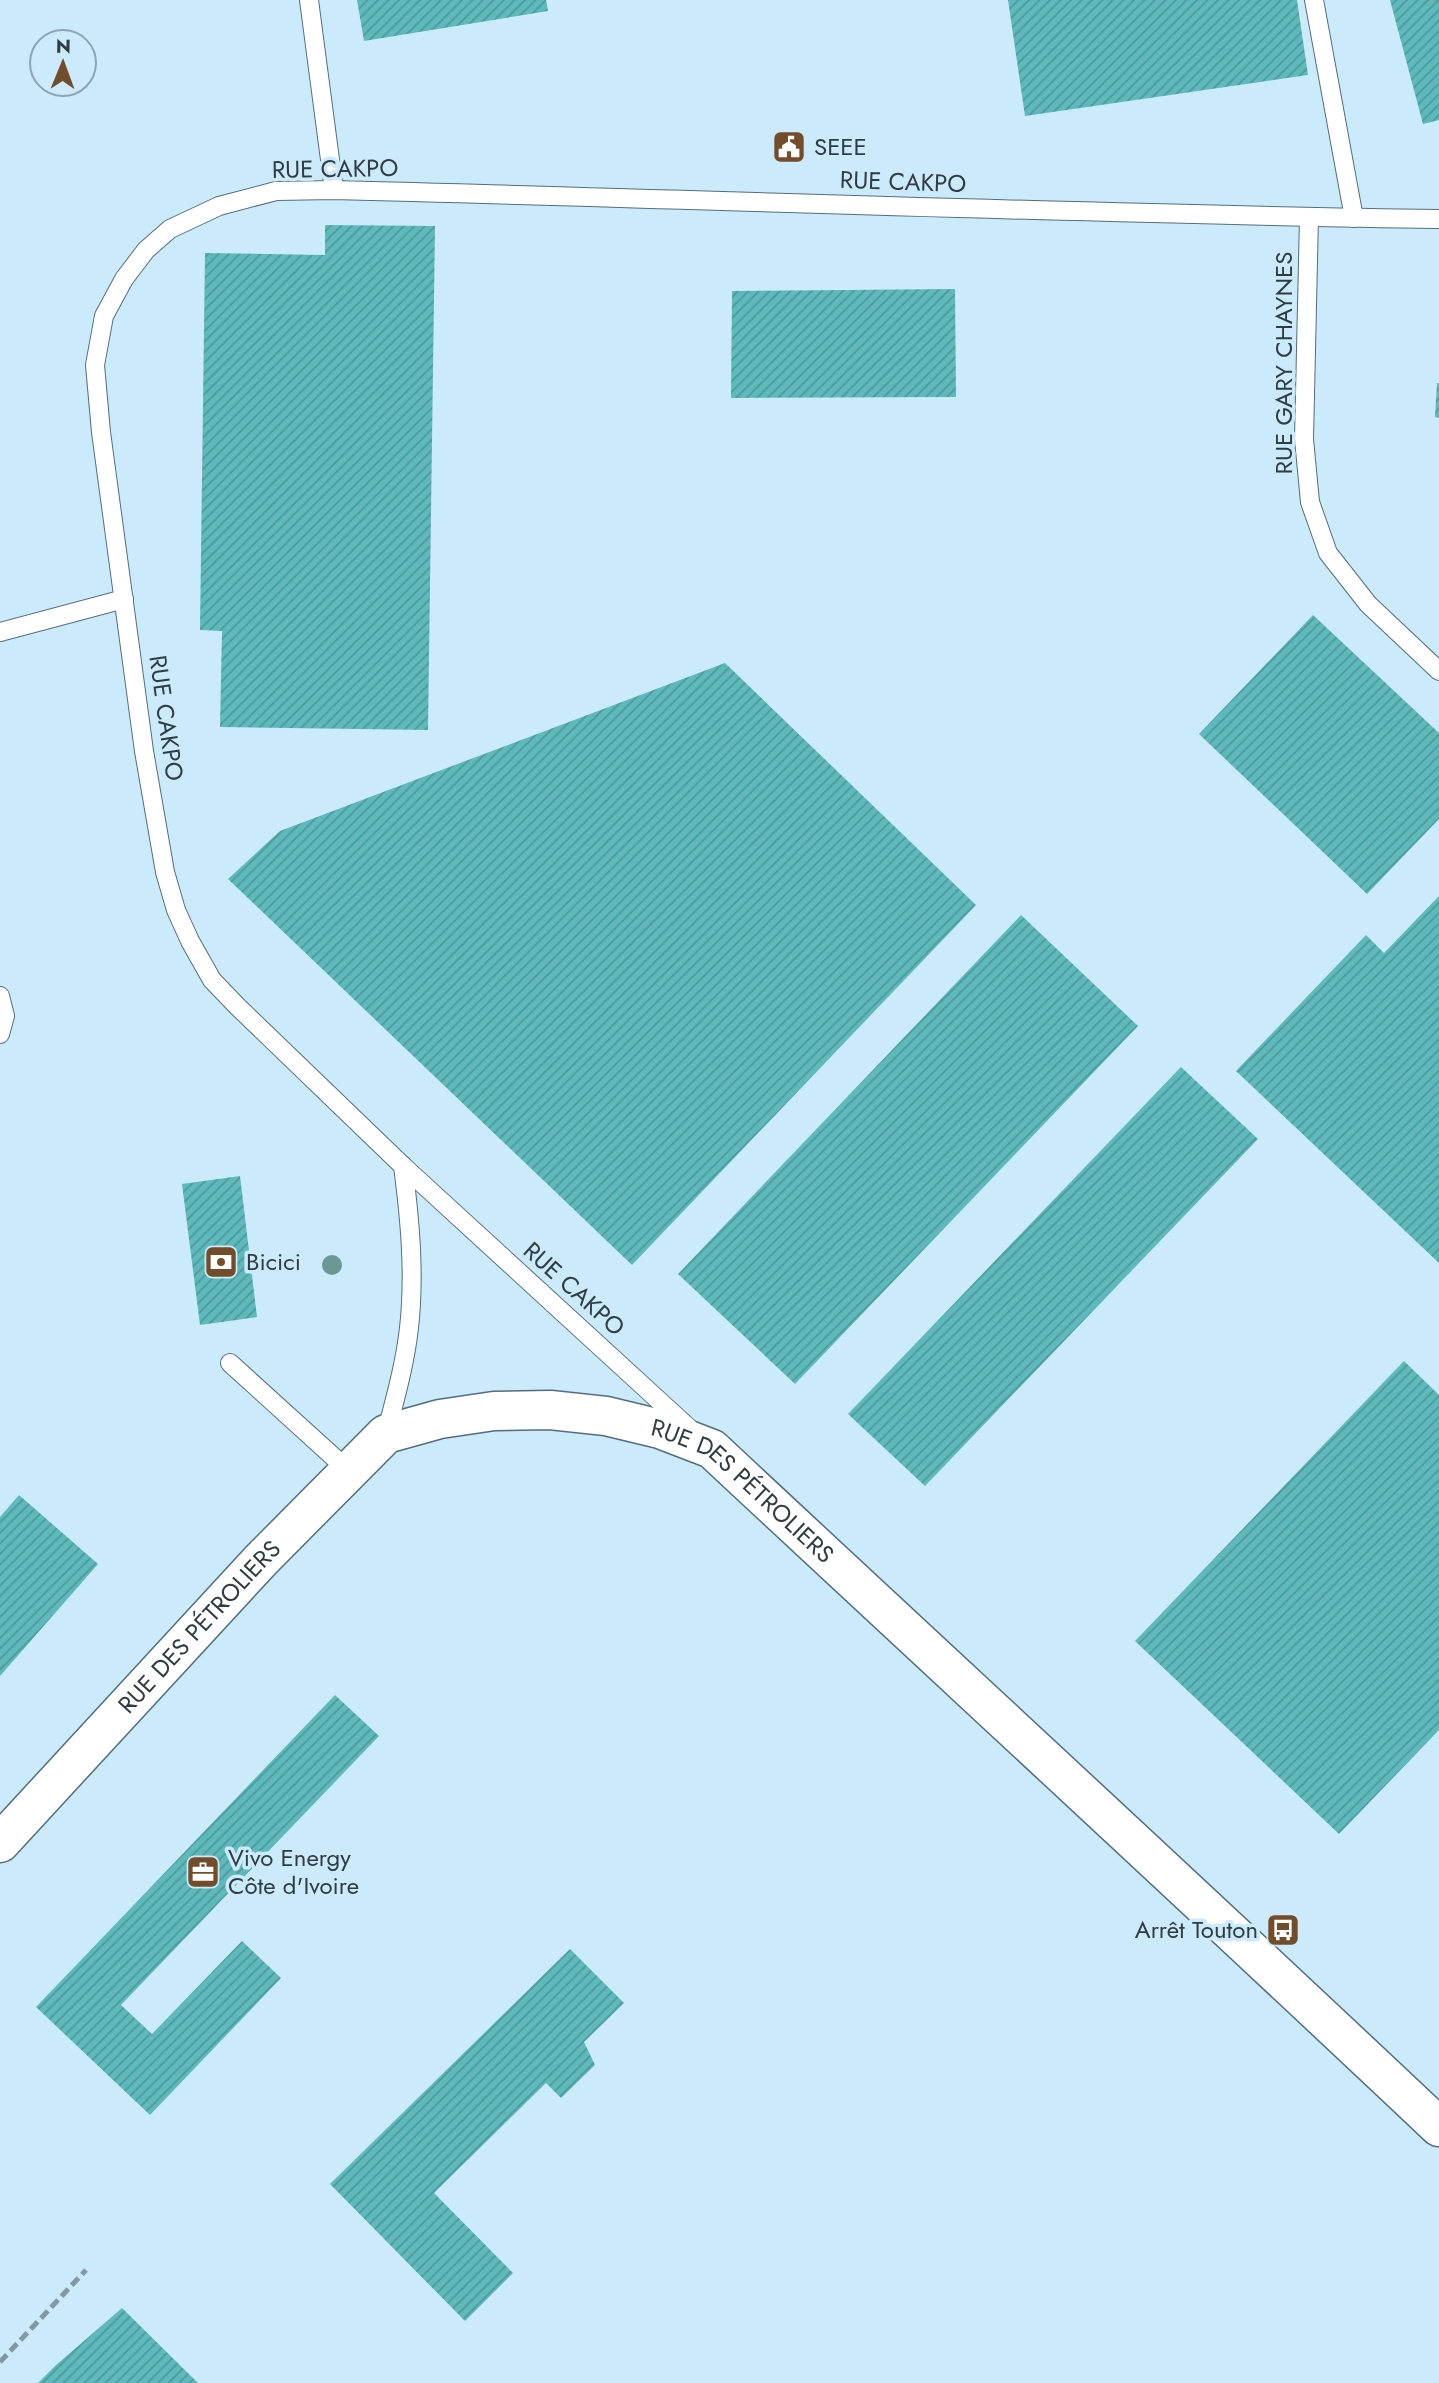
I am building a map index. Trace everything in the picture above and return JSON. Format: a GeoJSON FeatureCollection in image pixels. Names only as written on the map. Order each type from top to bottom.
{"type":"FeatureCollection","features":[{"type":"Feature","properties":{"kind":"street","name":"RUE DES PÉTROLIERS"},"geometry":{"type":"LineString","coordinates":[[0,1843],[261,1560],[386,1434],[440,1419],[495,1411],[550,1410],[606,1416],[660,1429],[712,1448],[1439,2127]]}},
{"type":"Feature","properties":{"kind":"lane"},"geometry":{"type":"LineString","coordinates":[[309,0],[334,190]]}},
{"type":"Feature","properties":{"kind":"lane"},"geometry":{"type":"LineString","coordinates":[[1314,0],[1354,218]]}},
{"type":"Feature","properties":{"kind":"lane","name":"RUE CAKPO"},"geometry":{"type":"LineString","coordinates":[[712,1448],[403,1166],[229,998],[212,980],[190,941],[176,910],[165,872],[145,751],[94,365],[104,316],[124,279],[146,250],[170,229],[219,206],[276,191],[334,190],[1439,219]]}},
{"type":"Feature","properties":{"kind":"lane","name":"RUE GARY CHAYNES"},"geometry":{"type":"LineString","coordinates":[[1309,217],[1304,439],[1310,502],[1328,553],[1368,604],[1439,671]]}},
{"type":"Feature","properties":{"kind":"lane"},"geometry":{"type":"LineString","coordinates":[[0,632],[124,599]]}},
{"type":"Feature","properties":{"kind":"lane"},"geometry":{"type":"LineString","coordinates":[[0,996],[5,1016],[0,1034]]}},
{"type":"Feature","properties":{"kind":"lane"},"geometry":{"type":"LineString","coordinates":[[386,1434],[400,1381],[409,1328],[412,1274],[410,1220],[403,1166]]}},
{"type":"Feature","properties":{"kind":"lane"},"geometry":{"type":"LineString","coordinates":[[230,1363],[349,1471]]}},
{"type":"Feature","properties":{"kind":"building"},"geometry":{"type":"Polygon","coordinates":[[[357,0],[546,0],[548,11],[364,41],[357,0]]]}},
{"type":"Feature","properties":{"kind":"building"},"geometry":{"type":"Polygon","coordinates":[[[1008,0],[1297,0],[1308,75],[1025,116],[1008,0]]]}},
{"type":"Feature","properties":{"kind":"building"},"geometry":{"type":"Polygon","coordinates":[[[1390,0],[1439,0],[1439,120],[1423,124],[1390,0]]]}},
{"type":"Feature","properties":{"kind":"building"},"geometry":{"type":"Polygon","coordinates":[[[325,225],[435,226],[428,730],[220,727],[222,631],[200,630],[205,253],[325,255],[325,225]]]}},
{"type":"Feature","properties":{"kind":"building"},"geometry":{"type":"Polygon","coordinates":[[[955,289],[956,397],[731,398],[732,291],[955,289]]]}},
{"type":"Feature","properties":{"kind":"building"},"geometry":{"type":"Polygon","coordinates":[[[1439,383],[1439,418],[1435,417],[1439,383]]]}},
{"type":"Feature","properties":{"kind":"building"},"geometry":{"type":"Polygon","coordinates":[[[1313,615],[1439,733],[1439,819],[1367,894],[1199,734],[1313,615]]]}},
{"type":"Feature","properties":{"kind":"building"},"geometry":{"type":"Polygon","coordinates":[[[725,663],[976,905],[632,1265],[228,879],[280,831],[725,663]]]}},
{"type":"Feature","properties":{"kind":"building"},"geometry":{"type":"Polygon","coordinates":[[[1439,896],[1439,1263],[1236,1071],[1366,935],[1384,953],[1439,896]]]}},
{"type":"Feature","properties":{"kind":"building"},"geometry":{"type":"Polygon","coordinates":[[[1021,915],[1138,1026],[795,1384],[678,1274],[1021,915]]]}},
{"type":"Feature","properties":{"kind":"building"},"geometry":{"type":"Polygon","coordinates":[[[1181,1067],[1258,1139],[925,1486],[848,1414],[1181,1067]]]}},
{"type":"Feature","properties":{"kind":"building"},"geometry":{"type":"Polygon","coordinates":[[[240,1176],[257,1317],[200,1325],[182,1184],[240,1176]]]}},
{"type":"Feature","properties":{"kind":"building"},"geometry":{"type":"Polygon","coordinates":[[[1404,1361],[1439,1395],[1439,1730],[1339,1834],[1135,1641],[1404,1361]]]}},
{"type":"Feature","properties":{"kind":"building"},"geometry":{"type":"Polygon","coordinates":[[[19,1495],[98,1564],[0,1676],[0,1517],[19,1495]]]}},
{"type":"Feature","properties":{"kind":"building"},"geometry":{"type":"Polygon","coordinates":[[[335,1695],[379,1736],[121,2005],[152,2034],[242,1941],[281,1978],[150,2115],[36,2007],[335,1695]]]}},
{"type":"Feature","properties":{"kind":"building"},"geometry":{"type":"Polygon","coordinates":[[[570,1949],[624,2003],[584,2042],[595,2065],[561,2098],[546,2083],[434,2193],[513,2273],[465,2321],[330,2184],[570,1949]]]}},
{"type":"Feature","properties":{"kind":"building"},"geometry":{"type":"Polygon","coordinates":[[[122,2308],[198,2383],[38,2383],[55,2366],[122,2308]]]}},
{"type":"Feature","properties":{"kind":"railway"},"geometry":{"type":"LineString","coordinates":[[0,2362],[86,2270]]}},
{"type":"Feature","properties":{"kind":"place","name":"SEEE"},"geometry":{"type":"Point","coordinates":[789,147]}},
{"type":"Feature","properties":{"kind":"place","name":"Bicici"},"geometry":{"type":"Point","coordinates":[221,1262]}},
{"type":"Feature","properties":{"kind":"place","name":"Vivo Energy Côte d'Ivoire"},"geometry":{"type":"Point","coordinates":[203,1872]}},
{"type":"Feature","properties":{"kind":"place","name":"Arrêt Touton"},"geometry":{"type":"Point","coordinates":[1283,1930]}}]}
